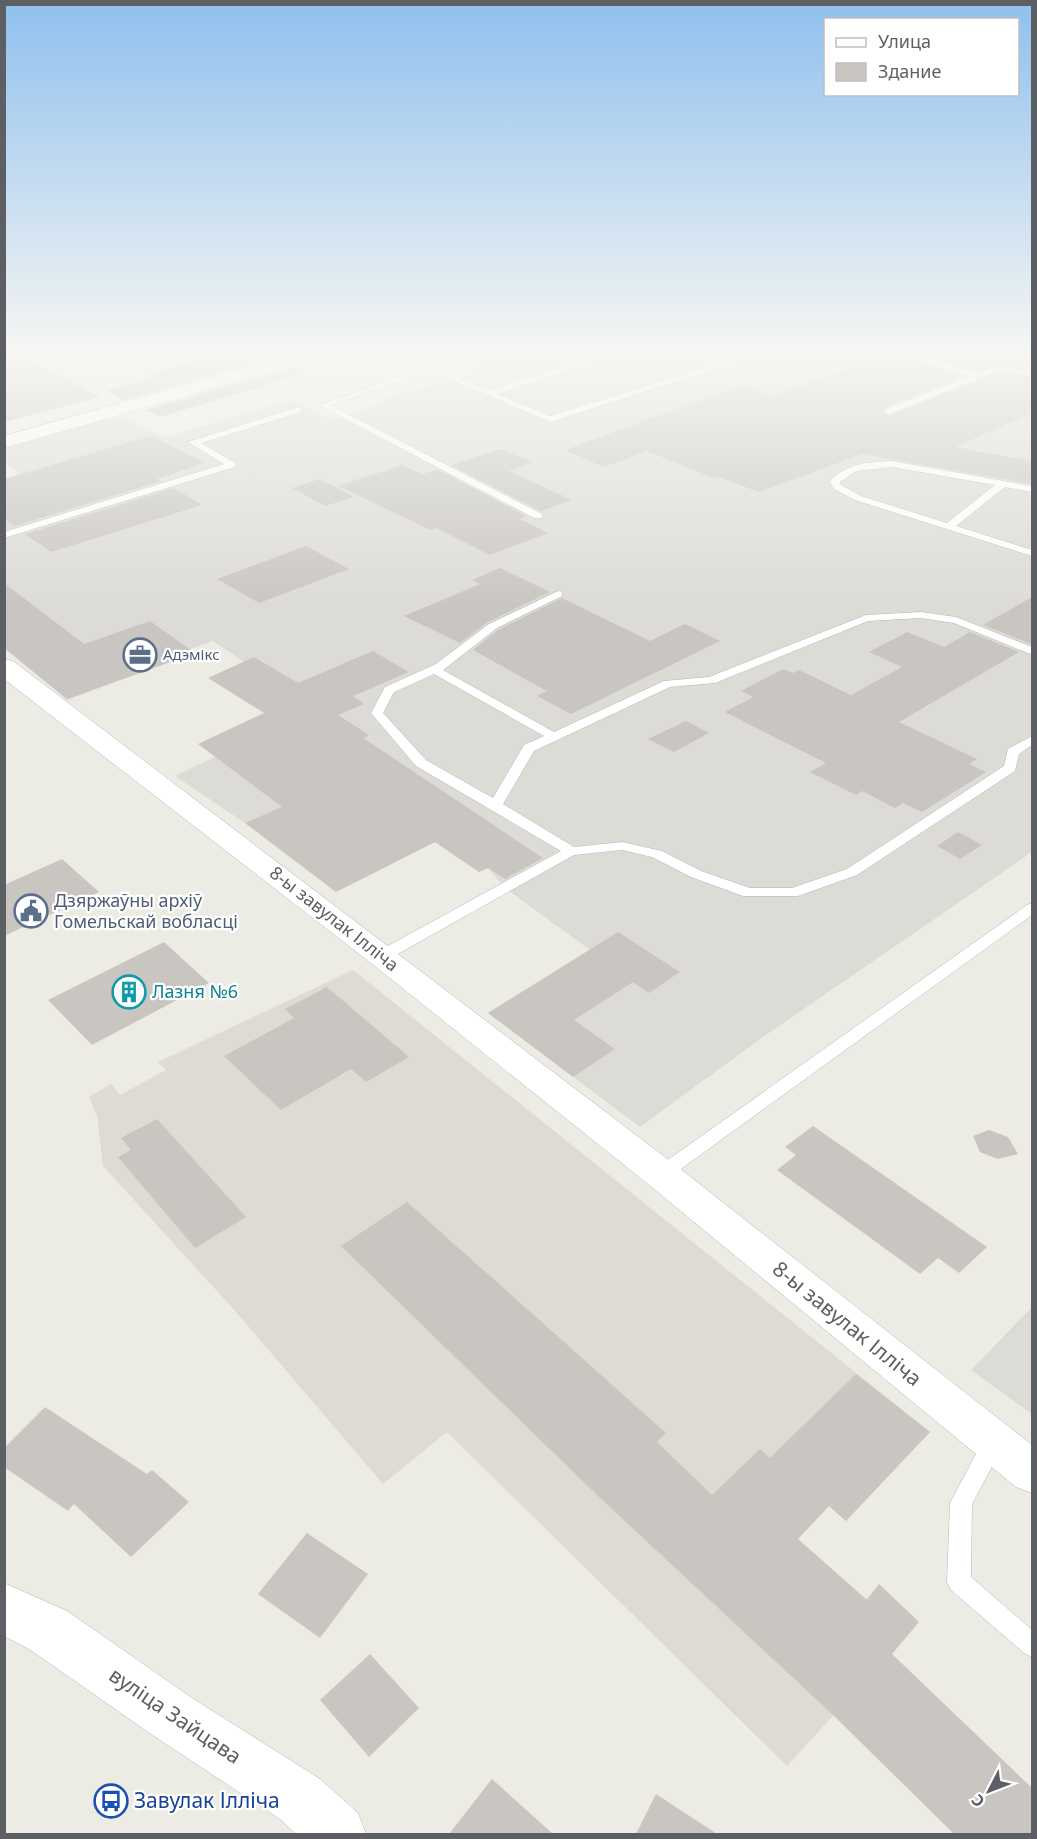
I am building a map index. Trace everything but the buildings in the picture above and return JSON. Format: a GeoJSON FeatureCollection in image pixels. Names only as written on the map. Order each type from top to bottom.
{"type":"FeatureCollection","features":[{"type":"Feature","properties":{"kind":"street"},"geometry":{"type":"LineString","coordinates":[[4,442],[22,437]]}},
{"type":"Feature","properties":{"kind":"street","name":"8-ы завулак Ілліча"},"geometry":{"type":"LineString","coordinates":[[4,666],[662,1174],[1032,1473]]}},
{"type":"Feature","properties":{"kind":"street","name":"вуліца Зайцава"},"geometry":{"type":"LineString","coordinates":[[4,1608],[48,1630],[172,1717],[300,1799],[337,1834]]}},
{"type":"Feature","properties":{"kind":"lane"},"geometry":{"type":"LineString","coordinates":[[4,535],[232,465],[192,442],[209,437]]}},
{"type":"Feature","properties":{"kind":"lane"},"geometry":{"type":"LineString","coordinates":[[385,437],[538,516]]}},
{"type":"Feature","properties":{"kind":"lane"},"geometry":{"type":"LineString","coordinates":[[1032,489],[892,464],[871,465],[849,471],[837,477],[835,482],[837,486],[858,498],[1032,553]]}},
{"type":"Feature","properties":{"kind":"lane"},"geometry":{"type":"LineString","coordinates":[[950,526],[1003,484]]}},
{"type":"Feature","properties":{"kind":"lane"},"geometry":{"type":"LineString","coordinates":[[558,594],[493,626],[433,669],[388,690],[377,713],[421,763],[571,851]]}},
{"type":"Feature","properties":{"kind":"lane"},"geometry":{"type":"LineString","coordinates":[[496,805],[529,748],[668,684],[711,680],[866,618],[921,615],[956,620],[1032,651]]}},
{"type":"Feature","properties":{"kind":"lane"},"geometry":{"type":"LineString","coordinates":[[433,669],[554,737]]}},
{"type":"Feature","properties":{"kind":"lane"},"geometry":{"type":"LineString","coordinates":[[382,956],[571,851],[622,846],[657,854],[696,874],[748,893],[793,893],[852,872],[1010,768],[1013,752],[1032,740]]}},
{"type":"Feature","properties":{"kind":"lane"},"geometry":{"type":"LineString","coordinates":[[662,1174],[1032,908]]}},
{"type":"Feature","properties":{"kind":"lane"},"geometry":{"type":"LineString","coordinates":[[994,1442],[961,1503],[959,1582],[1032,1645]]}},
{"type":"Feature","properties":{"kind":"shaded area"},"geometry":{"type":"Polygon","coordinates":[[[43,437],[1032,437],[1032,852],[760,1039],[640,1127],[488,1013],[590,950],[504,887],[488,868],[479,872],[435,842],[336,892],[245,823],[175,776],[283,724],[244,662],[213,641],[191,649],[195,653],[67,700],[5,648],[5,479],[20,474],[5,464],[5,447],[43,437]]]}},
{"type":"Feature","properties":{"kind":"shaded area"},"geometry":{"type":"Polygon","coordinates":[[[353,970],[930,1432],[846,1521],[829,1506],[798,1539],[866,1600],[879,1584],[919,1622],[787,1766],[447,1432],[383,1484],[237,1313],[103,1166],[97,1115],[89,1097],[111,1084],[120,1095],[166,1070],[158,1062],[353,970]]]}},
{"type":"Feature","properties":{"kind":"shaded area"},"geometry":{"type":"Polygon","coordinates":[[[1032,1307],[1032,1414],[971,1370],[1032,1307]]]}},
{"type":"Feature","properties":{"kind":"place","name":"Адэмікс"},"geometry":{"type":"Point","coordinates":[140,655]}},
{"type":"Feature","properties":{"kind":"place","name":"Дзяржаўны архіў Гомельскай вобласці"},"geometry":{"type":"Point","coordinates":[31,911]}},
{"type":"Feature","properties":{"kind":"place","name":"Лазня №6"},"geometry":{"type":"Point","coordinates":[129,992]}},
{"type":"Feature","properties":{"kind":"place","name":"Завулак Ілліча"},"geometry":{"type":"Point","coordinates":[111,1801]}}]}
